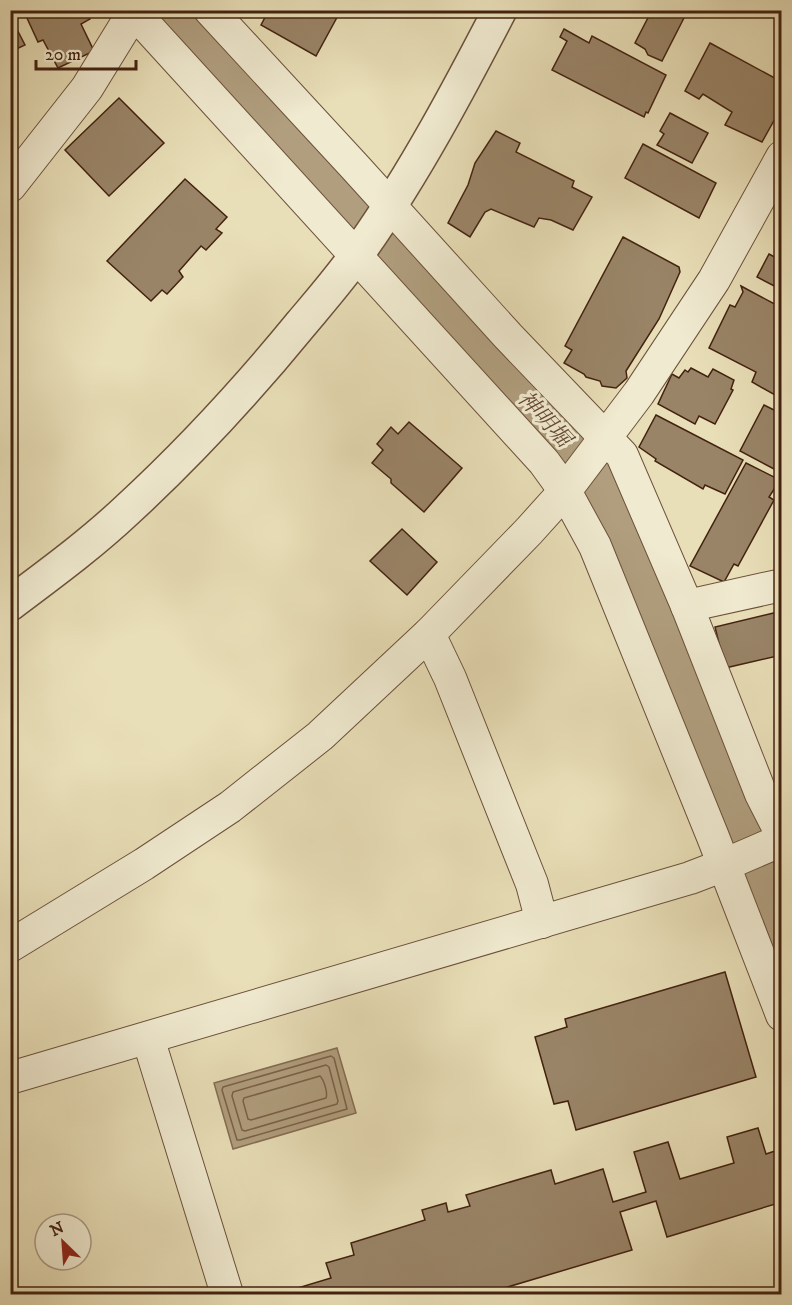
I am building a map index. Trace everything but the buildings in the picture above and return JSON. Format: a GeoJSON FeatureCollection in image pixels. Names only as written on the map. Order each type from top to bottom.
{"type":"FeatureCollection","features":[{"type":"Feature","properties":{"kind":"street"},"geometry":{"type":"LineString","coordinates":[[10,1078],[690,878],[778,840],[687,606],[622,455],[387,211],[210,10]]}},
{"type":"Feature","properties":{"kind":"street"},"geometry":{"type":"LineString","coordinates":[[10,604],[65,563],[126,512],[246,390],[360,251],[387,211],[430,140],[500,10]]}},
{"type":"Feature","properties":{"kind":"street"},"geometry":{"type":"LineString","coordinates":[[10,186],[87,88],[133,12],[360,251],[544,462],[565,491],[595,546],[731,862],[782,1015]]}},
{"type":"Feature","properties":{"kind":"street"},"geometry":{"type":"LineString","coordinates":[[10,946],[144,864],[230,807],[320,736],[429,634],[565,491],[639,393],[714,280],[782,157]]}},
{"type":"Feature","properties":{"kind":"street"},"geometry":{"type":"LineString","coordinates":[[687,606],[782,585]]}},
{"type":"Feature","properties":{"kind":"street"},"geometry":{"type":"LineString","coordinates":[[429,634],[450,678],[532,884],[542,922]]}},
{"type":"Feature","properties":{"kind":"street"},"geometry":{"type":"LineString","coordinates":[[148,1038],[227,1294]]}},
{"type":"Feature","properties":{"kind":"water"},"geometry":{"type":"Polygon","coordinates":[[[337,1048],[356,1113],[233,1149],[214,1083],[337,1048]]]}},
{"type":"Feature","properties":{"kind":"waterway","name":"神明堀"},"geometry":{"type":"LineString","coordinates":[[168,10],[172,20],[507,375],[601,480],[782,916]]}}]}
